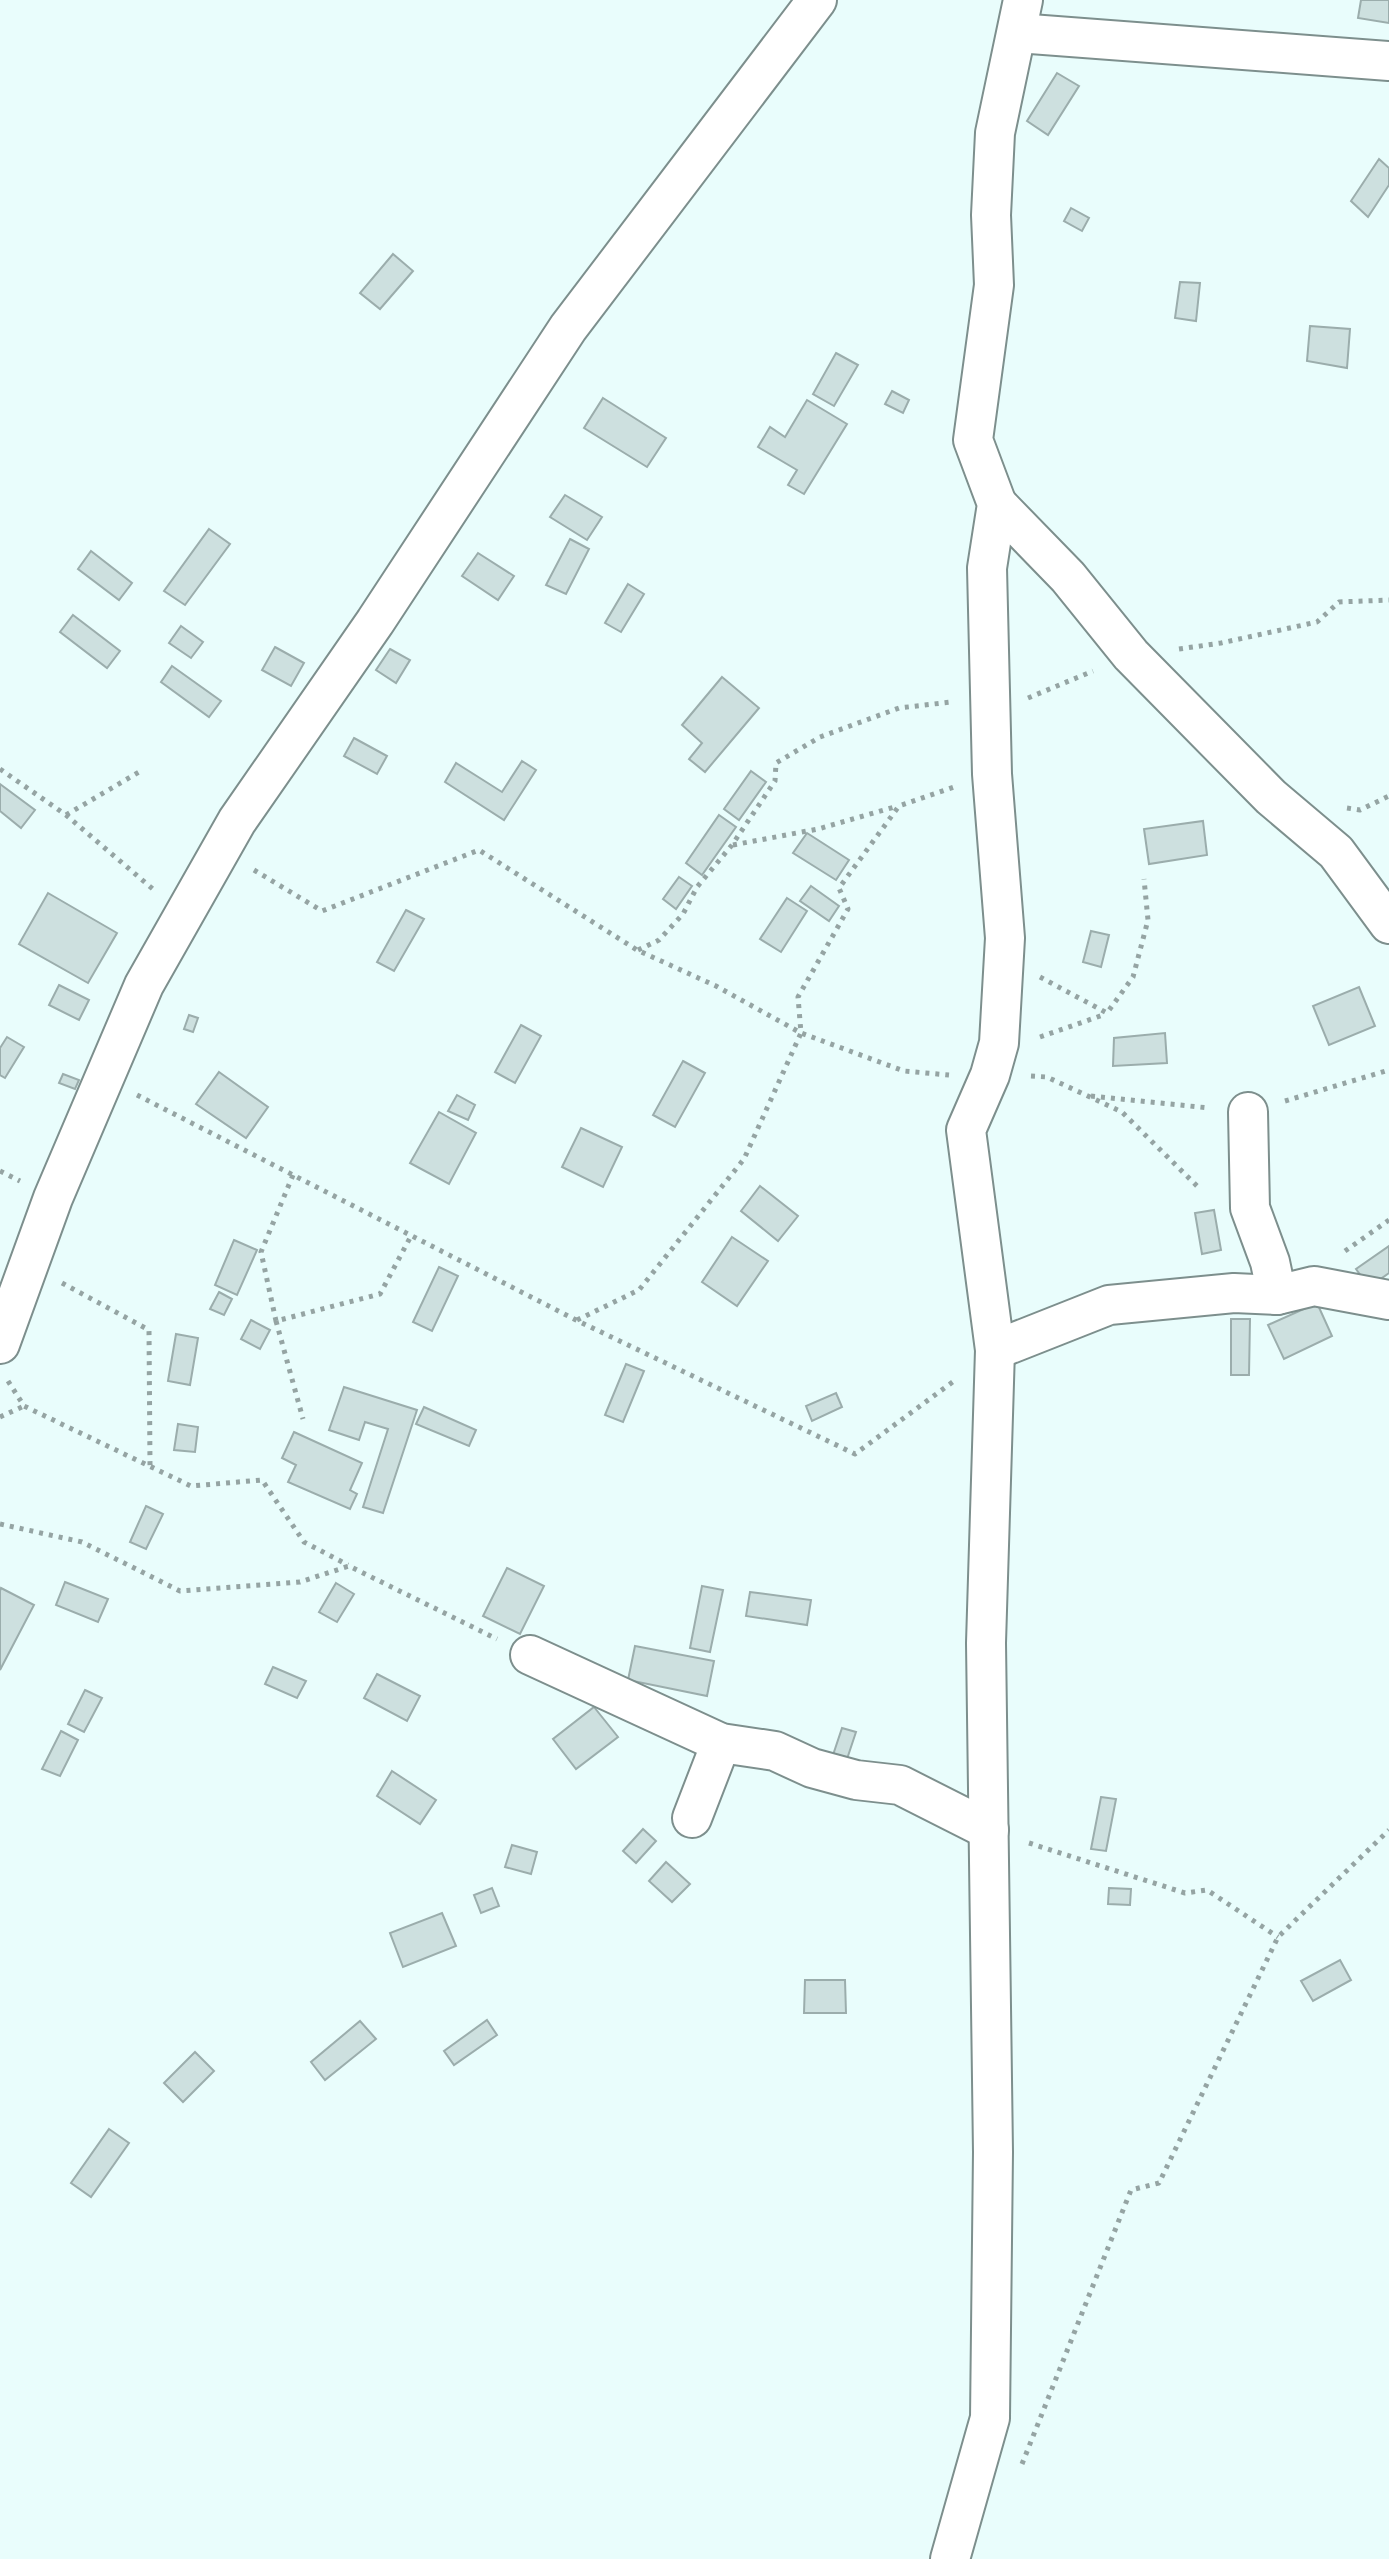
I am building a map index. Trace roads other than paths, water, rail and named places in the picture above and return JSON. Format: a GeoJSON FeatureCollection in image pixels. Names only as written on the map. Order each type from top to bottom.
{"type":"FeatureCollection","features":[{"type":"Feature","properties":{"kind":"street"},"geometry":{"type":"LineString","coordinates":[[0,1344],[53,1198],[144,985],[237,821],[375,622],[568,328],[817,0]]}},
{"type":"Feature","properties":{"kind":"street"},"geometry":{"type":"LineString","coordinates":[[1389,61],[1020,17],[995,133],[991,215],[994,285],[973,440],[997,504],[1068,577],[1131,655],[1271,797],[1336,852],[1389,924]]}},
{"type":"Feature","properties":{"kind":"street"},"geometry":{"type":"LineString","coordinates":[[950,2559],[990,2418],[993,2152],[986,1643],[995,1350],[966,1130],[994,1059],[1005,938],[992,774],[987,568],[997,504]]}},
{"type":"Feature","properties":{"kind":"street"},"geometry":{"type":"LineString","coordinates":[[1248,1112],[1250,1208],[1270,1262],[1277,1295]]}},
{"type":"Feature","properties":{"kind":"street"},"geometry":{"type":"LineString","coordinates":[[995,1350],[1109,1305],[1234,1293],[1277,1295],[1314,1286],[1389,1300]]}},
{"type":"Feature","properties":{"kind":"street"},"geometry":{"type":"LineString","coordinates":[[530,1655],[721,1743],[775,1751],[812,1768],[856,1780],[900,1785],[989,1830]]}},
{"type":"Feature","properties":{"kind":"street"},"geometry":{"type":"LineString","coordinates":[[692,1818],[721,1743]]}}]}
